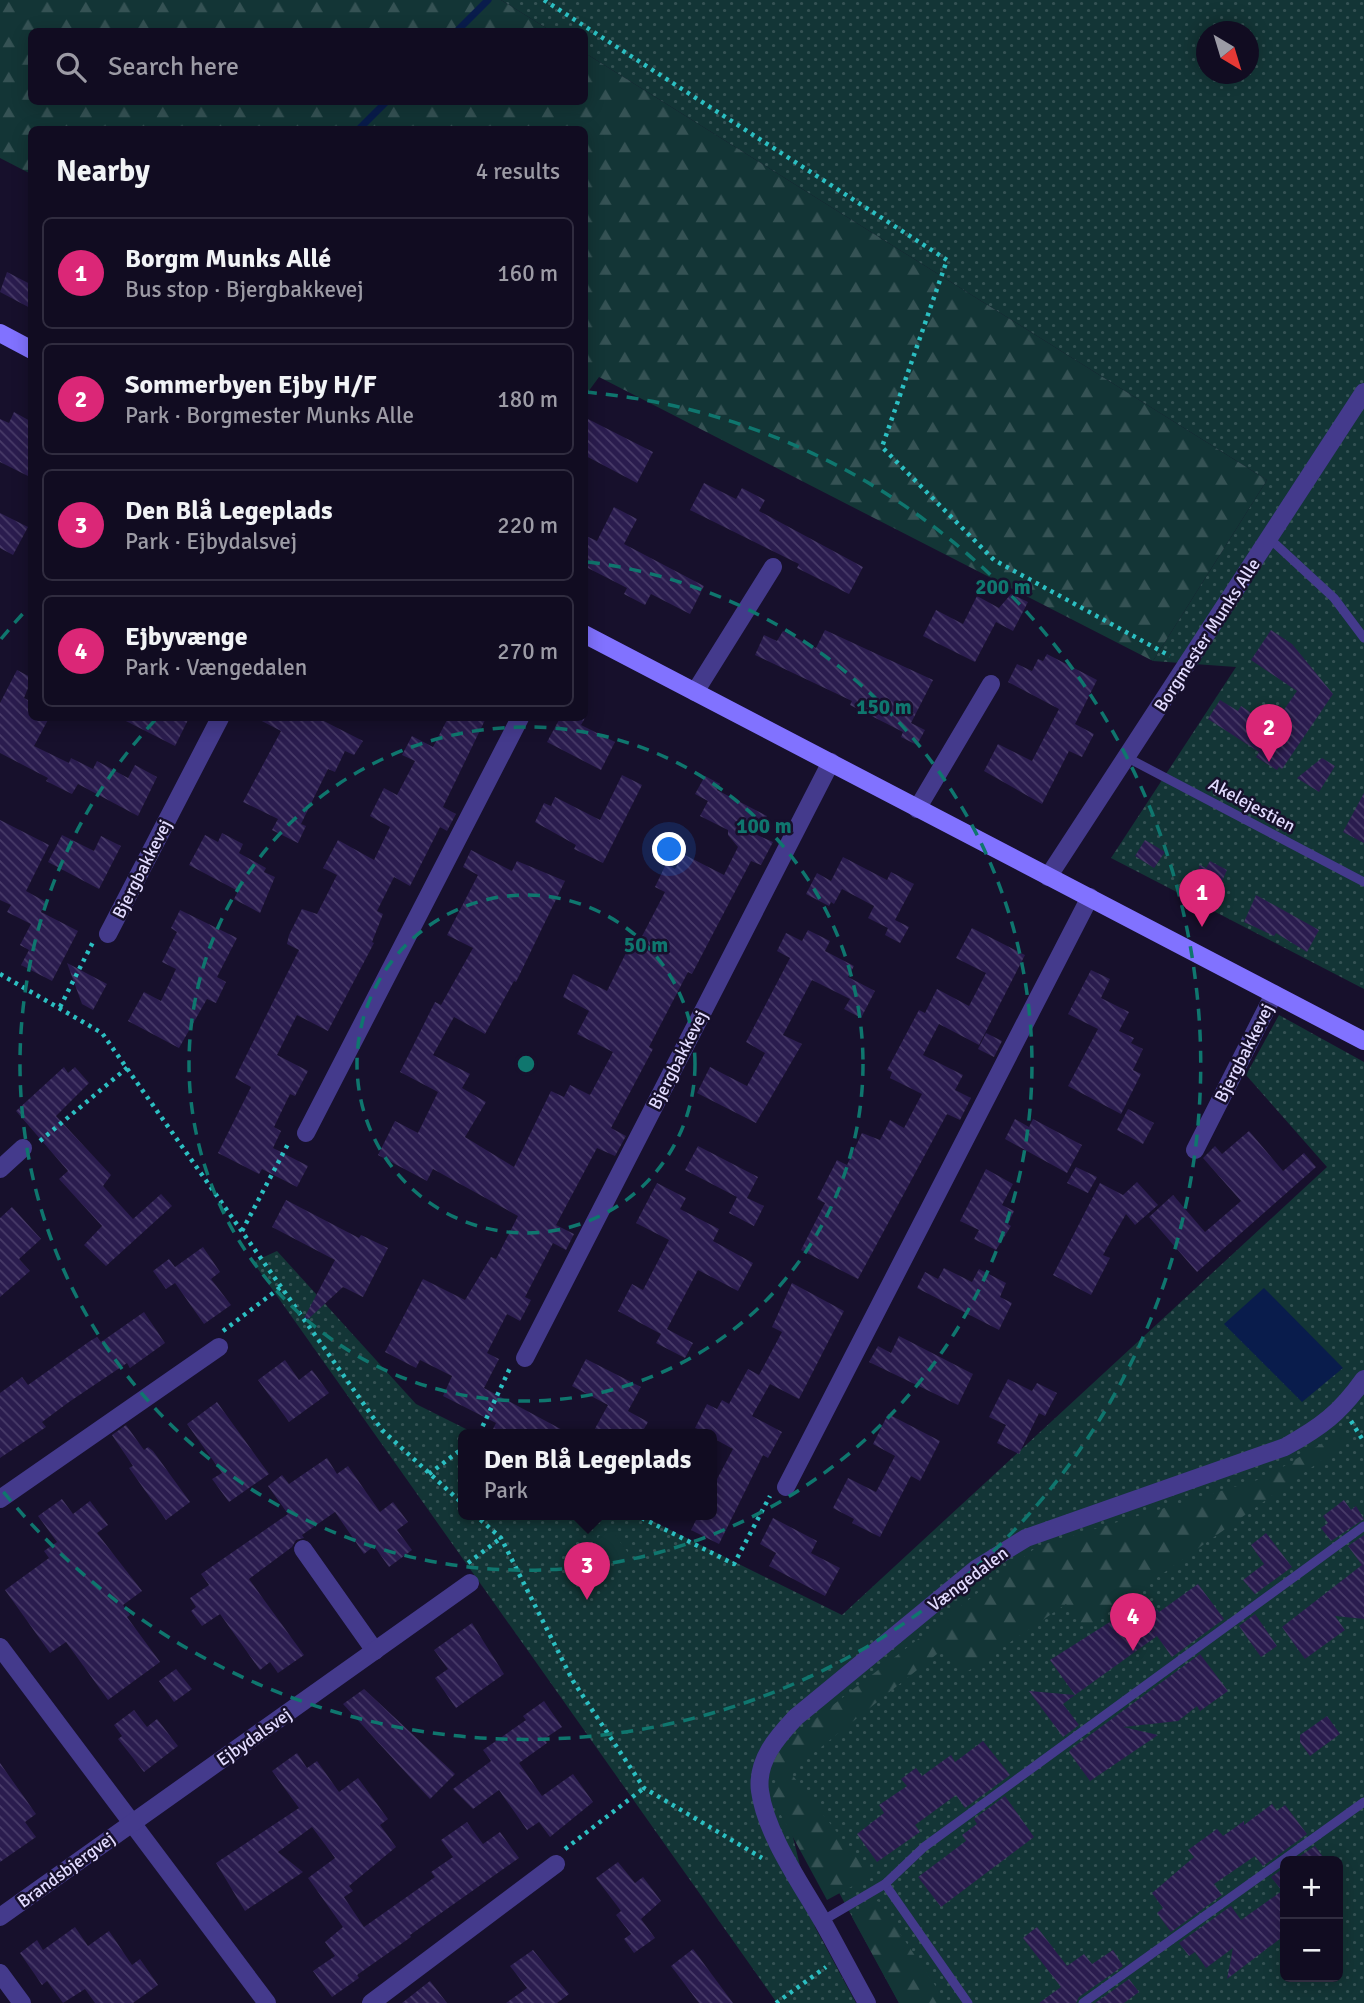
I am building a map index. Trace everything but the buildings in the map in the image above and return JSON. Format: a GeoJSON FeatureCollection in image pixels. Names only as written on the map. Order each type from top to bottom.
{"type":"FeatureCollection","features":[{"type":"Feature","properties":{"kind":"street"},"geometry":{"type":"LineString","coordinates":[[0,333],[28,347]]}},
{"type":"Feature","properties":{"kind":"street","name":"Borgmester Munks Alle"},"geometry":{"type":"LineString","coordinates":[[1048,877],[1364,392]]}},
{"type":"Feature","properties":{"kind":"street"},"geometry":{"type":"LineString","coordinates":[[695,692],[773,567]]}},
{"type":"Feature","properties":{"kind":"street","name":"Bjergbakkevej"},"geometry":{"type":"LineString","coordinates":[[588,637],[1364,1041]]}},
{"type":"Feature","properties":{"kind":"street"},"geometry":{"type":"LineString","coordinates":[[917,809],[991,684]]}},
{"type":"Feature","properties":{"kind":"street","name":"Bjergbakkevej"},"geometry":{"type":"LineString","coordinates":[[108,934],[218,721]]}},
{"type":"Feature","properties":{"kind":"street"},"geometry":{"type":"LineString","coordinates":[[306,1133],[518,721]]}},
{"type":"Feature","properties":{"kind":"street","name":"Bjergbakkevej"},"geometry":{"type":"LineString","coordinates":[[525,1358],[831,762]]}},
{"type":"Feature","properties":{"kind":"street"},"geometry":{"type":"LineString","coordinates":[[786,1487],[1090,897]]}},
{"type":"Feature","properties":{"kind":"street","name":"Bjergbakkevej"},"geometry":{"type":"LineString","coordinates":[[1195,1150],[1275,994]]}},
{"type":"Feature","properties":{"kind":"street"},"geometry":{"type":"LineString","coordinates":[[0,1169],[23,1147]]}},
{"type":"Feature","properties":{"kind":"street"},"geometry":{"type":"LineString","coordinates":[[0,1499],[219,1347]]}},
{"type":"Feature","properties":{"kind":"street","name":"Vængedalen"},"geometry":{"type":"LineString","coordinates":[[867,2003],[796,1878],[770,1823],[760,1790],[763,1766],[772,1743],[796,1717],[976,1569],[1026,1538],[1285,1447],[1318,1429],[1343,1409],[1364,1380]]}},
{"type":"Feature","properties":{"kind":"street"},"geometry":{"type":"LineString","coordinates":[[303,1549],[375,1650]]}},
{"type":"Feature","properties":{"kind":"street","name":"Ejbydalsvej"},"geometry":{"type":"LineString","coordinates":[[132,1822],[470,1583]]}},
{"type":"Feature","properties":{"kind":"street"},"geometry":{"type":"LineString","coordinates":[[0,1647],[267,2003]]}},
{"type":"Feature","properties":{"kind":"street","name":"Brandsbjergvej"},"geometry":{"type":"LineString","coordinates":[[0,1917],[132,1822]]}},
{"type":"Feature","properties":{"kind":"street"},"geometry":{"type":"LineString","coordinates":[[372,2003],[556,1864]]}},
{"type":"Feature","properties":{"kind":"street"},"geometry":{"type":"LineString","coordinates":[[0,1973],[22,2003]]}},
{"type":"Feature","properties":{"kind":"lane"},"geometry":{"type":"LineString","coordinates":[[1270,539],[1334,598],[1364,638]]}},
{"type":"Feature","properties":{"kind":"lane","name":"Akelejestien"},"geometry":{"type":"LineString","coordinates":[[1126,757],[1364,882]]}},
{"type":"Feature","properties":{"kind":"lane"},"geometry":{"type":"LineString","coordinates":[[822,1922],[885,1884],[924,1847],[1364,1526]]}},
{"type":"Feature","properties":{"kind":"lane"},"geometry":{"type":"LineString","coordinates":[[1083,2003],[1364,1802]]}},
{"type":"Feature","properties":{"kind":"lane"},"geometry":{"type":"LineString","coordinates":[[885,1884],[968,2003]]}},
{"type":"Feature","properties":{"kind":"path"},"geometry":{"type":"LineString","coordinates":[[544,0],[587,28]]}},
{"type":"Feature","properties":{"kind":"path"},"geometry":{"type":"LineString","coordinates":[[588,28],[947,260],[882,447],[995,560],[1187,665]]}},
{"type":"Feature","properties":{"kind":"path","name":"Bjergbakkevej"},"geometry":{"type":"LineString","coordinates":[[60,1007],[100,929],[108,934]]}},
{"type":"Feature","properties":{"kind":"path"},"geometry":{"type":"LineString","coordinates":[[0,974],[102,1033],[382,1430],[458,1500]]}},
{"type":"Feature","properties":{"kind":"path"},"geometry":{"type":"LineString","coordinates":[[23,1147],[29,1150],[128,1067]]}},
{"type":"Feature","properties":{"kind":"path"},"geometry":{"type":"LineString","coordinates":[[242,1231],[297,1128],[306,1133]]}},
{"type":"Feature","properties":{"kind":"path"},"geometry":{"type":"LineString","coordinates":[[219,1347],[217,1335],[281,1287]]}},
{"type":"Feature","properties":{"kind":"path"},"geometry":{"type":"LineString","coordinates":[[481,1429],[517,1354],[525,1358]]}},
{"type":"Feature","properties":{"kind":"path"},"geometry":{"type":"LineString","coordinates":[[429,1474],[458,1452]]}},
{"type":"Feature","properties":{"kind":"path"},"geometry":{"type":"LineString","coordinates":[[646,1520],[734,1564],[777,1483],[786,1487]]}},
{"type":"Feature","properties":{"kind":"path"},"geometry":{"type":"LineString","coordinates":[[481,1520],[501,1538],[573,1681],[644,1788],[764,1859]]}},
{"type":"Feature","properties":{"kind":"path"},"geometry":{"type":"LineString","coordinates":[[470,1583],[463,1567],[501,1538]]}},
{"type":"Feature","properties":{"kind":"path"},"geometry":{"type":"LineString","coordinates":[[556,1864],[560,1853],[644,1788]]}},
{"type":"Feature","properties":{"kind":"path"},"geometry":{"type":"LineString","coordinates":[[776,2003],[841,1957]]}},
{"type":"Feature","properties":{"kind":"green space"},"geometry":{"type":"Polygon","coordinates":[[[0,0],[501,0],[546,28],[28,28],[28,105],[588,105],[588,55],[1267,480],[1153,661],[599,377],[588,392],[588,126],[28,126],[28,172],[0,158],[0,0]]]}},
{"type":"Feature","properties":{"kind":"green space"},"geometry":{"type":"Polygon","coordinates":[[[501,0],[1364,0],[1364,989],[1111,858],[1236,667],[1153,661],[1267,480],[588,55],[588,28],[546,28],[501,0]]]}},
{"type":"Feature","properties":{"kind":"green space"},"geometry":{"type":"Polygon","coordinates":[[[1279,1015],[1364,1062],[1364,2003],[899,2003],[780,1784],[815,1927],[856,2003],[777,2003],[253,1262],[277,1251],[416,1404],[466,1429],[458,1429],[458,1520],[650,1520],[842,1615],[1327,1167],[1246,1075],[1279,1015]]]}},
{"type":"Feature","properties":{"kind":"green space"},"geometry":{"type":"Polygon","coordinates":[[[1343,1431],[1350,1440],[1085,1629],[1066,1604],[965,1673],[942,1650],[790,1772],[871,1876],[827,1900],[769,1793],[778,1780],[766,1757],[1038,1546],[1264,1478],[1343,1431]]]}},
{"type":"Feature","properties":{"kind":"green space"},"geometry":{"type":"Polygon","coordinates":[[[610,1528],[634,1561],[623,1570],[598,1537],[610,1528]]]}},
{"type":"Feature","properties":{"kind":"green space"},"geometry":{"type":"Polygon","coordinates":[[[878,1901],[947,2003],[899,2003],[852,1917],[878,1901]]]}},
{"type":"Feature","properties":{"kind":"water"},"geometry":{"type":"Polygon","coordinates":[[[1264,1288],[1343,1368],[1302,1402],[1224,1324],[1264,1288]]]}},
{"type":"Feature","properties":{"kind":"waterway"},"geometry":{"type":"LineString","coordinates":[[460,28],[488,0]]}},
{"type":"Feature","properties":{"kind":"waterway"},"geometry":{"type":"LineString","coordinates":[[362,126],[383,105]]}},
{"type":"Feature","properties":{"kind":"place","name":"Sommerbyen Ejby H/F"},"geometry":{"type":"Point","coordinates":[1269,762]}},
{"type":"Feature","properties":{"kind":"place","name":"Borgm Munks Allé"},"geometry":{"type":"Point","coordinates":[1202,927]}},
{"type":"Feature","properties":{"kind":"place","name":"Den Blå Legeplads"},"geometry":{"type":"Point","coordinates":[587,1600]}},
{"type":"Feature","properties":{"kind":"place","name":"Ejbyvænge"},"geometry":{"type":"Point","coordinates":[1133,1651]}}]}
